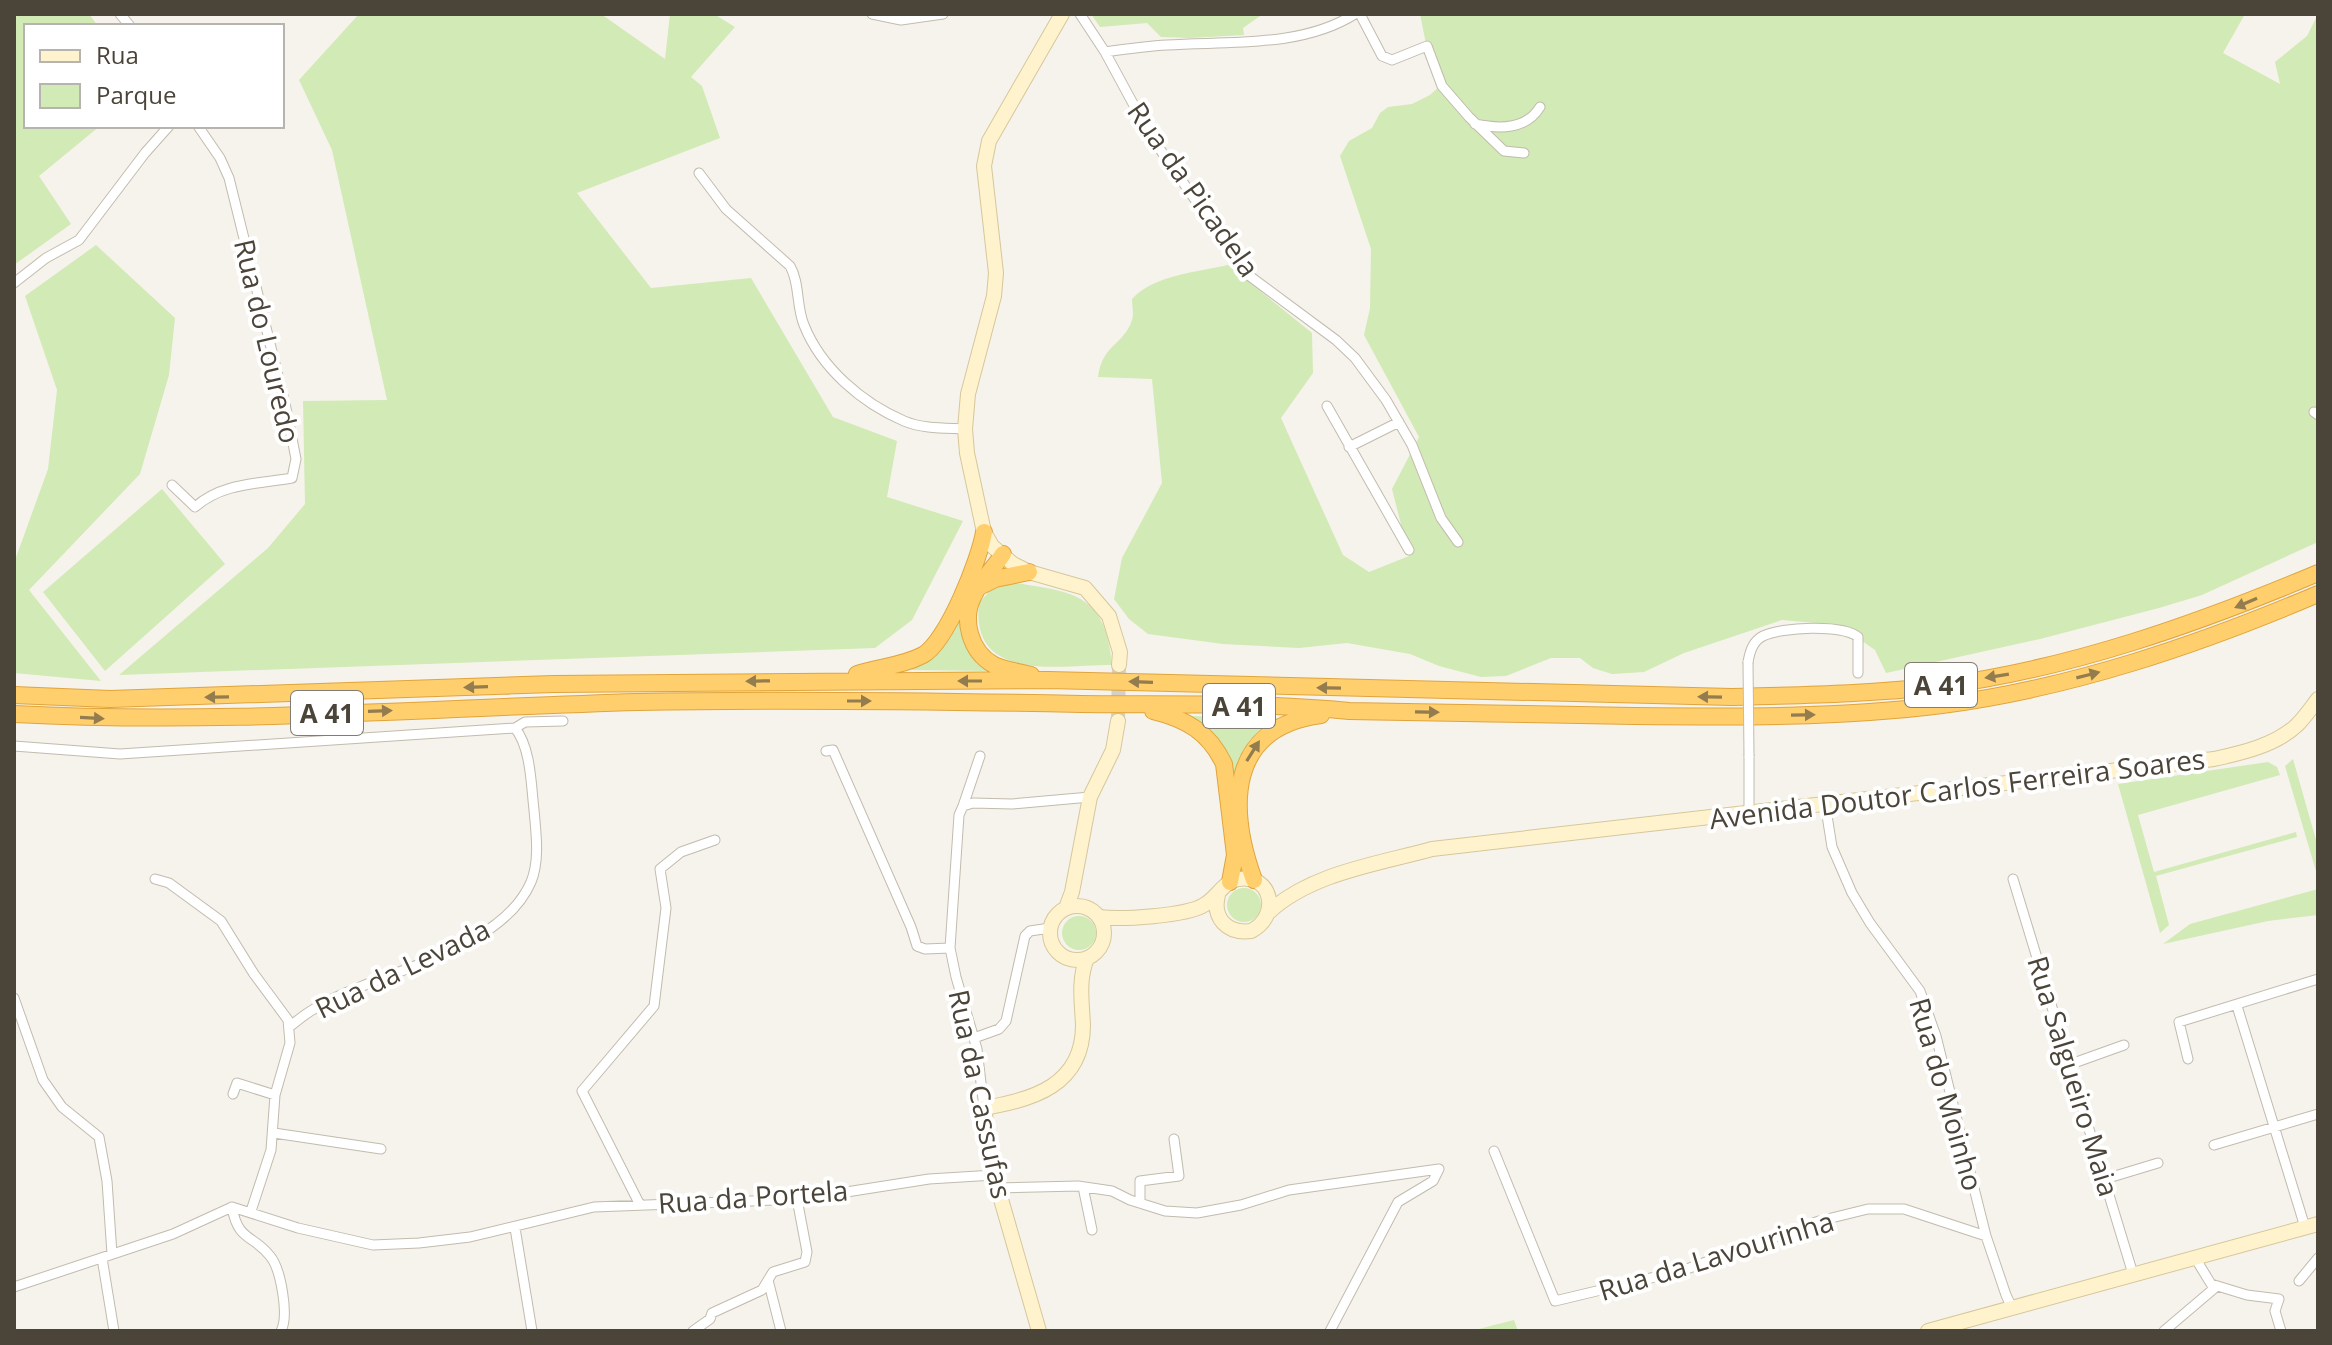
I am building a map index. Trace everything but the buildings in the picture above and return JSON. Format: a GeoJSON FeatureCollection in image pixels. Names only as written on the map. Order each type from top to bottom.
{"type":"FeatureCollection","features":[{"type":"Feature","properties":{"kind":"highway"},"geometry":{"type":"LineString","coordinates":[[984,532],[968,609],[967,624],[975,649],[994,664],[1048,680]]}},
{"type":"Feature","properties":{"kind":"highway"},"geometry":{"type":"LineString","coordinates":[[836,680],[902,664],[927,653],[950,624],[973,584],[978,568],[1003,554]]}},
{"type":"Feature","properties":{"kind":"highway"},"geometry":{"type":"LineString","coordinates":[[973,584],[1029,572]]}},
{"type":"Feature","properties":{"kind":"highway","name":"A 41"},"geometry":{"type":"LineString","coordinates":[[14,695],[125,699],[554,684],[836,680],[1048,680],[1732,697],[1830,694],[1938,686],[2019,672],[2111,648],[2230,610],[2318,573]]}},
{"type":"Feature","properties":{"kind":"highway","name":"A 41"},"geometry":{"type":"LineString","coordinates":[[14,714],[107,719],[641,702],[901,701],[1730,717],[1830,714],[1942,705],[2022,691],[2118,667],[2236,629],[2318,594]]}},
{"type":"Feature","properties":{"kind":"highway"},"geometry":{"type":"LineString","coordinates":[[1128,704],[1175,716],[1189,723],[1201,731],[1218,752],[1227,779],[1235,855],[1230,882]]}},
{"type":"Feature","properties":{"kind":"highway"},"geometry":{"type":"LineString","coordinates":[[1260,886],[1245,854],[1240,807],[1242,779],[1251,750],[1271,731],[1300,718],[1349,711]]}},
{"type":"Feature","properties":{"kind":"main road"},"geometry":{"type":"LineString","coordinates":[[1062,14],[989,141],[984,166],[996,273],[994,296],[968,394],[965,429],[967,453],[984,532],[992,546],[1013,564],[1029,572],[1085,588],[1109,616],[1120,652],[1119,665]]}},
{"type":"Feature","properties":{"kind":"main road"},"geometry":{"type":"LineString","coordinates":[[974,480],[1003,554]]}},
{"type":"Feature","properties":{"kind":"main road","name":"Avenida Doutor Carlos Ferreira Soares"},"geometry":{"type":"LineString","coordinates":[[1299,889],[1432,849],[2214,759],[2245,752],[2274,740],[2296,726],[2318,699]]}},
{"type":"Feature","properties":{"kind":"main road"},"geometry":{"type":"LineString","coordinates":[[1081,982],[1066,958],[1051,943],[1050,928],[1056,916],[1066,908],[1072,892],[1090,797],[1113,750],[1118,721]]}},
{"type":"Feature","properties":{"kind":"main road"},"geometry":{"type":"LineString","coordinates":[[1077,861],[1094,913],[1103,924],[1103,939]]}},
{"type":"Feature","properties":{"kind":"main road"},"geometry":{"type":"LineString","coordinates":[[1066,908],[1124,919],[1192,910],[1205,905],[1237,879],[1260,886],[1299,889]]}},
{"type":"Feature","properties":{"kind":"main road"},"geometry":{"type":"LineString","coordinates":[[1260,886],[1269,898],[1269,912]]}},
{"type":"Feature","properties":{"kind":"main road"},"geometry":{"type":"LineString","coordinates":[[1218,895],[1216,910],[1219,918],[1232,930],[1251,931],[1288,895],[1299,889]]}},
{"type":"Feature","properties":{"kind":"main road"},"geometry":{"type":"LineString","coordinates":[[1066,958],[1087,958],[1103,939],[1130,925],[1200,915],[1219,918]]}},
{"type":"Feature","properties":{"kind":"main road"},"geometry":{"type":"LineString","coordinates":[[984,1108],[1021,1102],[1037,1095],[1052,1086],[1074,1063],[1083,1029],[1081,982],[1087,958]]}},
{"type":"Feature","properties":{"kind":"main road","name":"Rua da Cassufas"},"geometry":{"type":"LineString","coordinates":[[984,1108],[996,1181],[1039,1331]]}},
{"type":"Feature","properties":{"kind":"main road"},"geometry":{"type":"LineString","coordinates":[[1928,1331],[2311,1225]]}},
{"type":"Feature","properties":{"kind":"street"},"geometry":{"type":"LineString","coordinates":[[872,14],[901,20],[943,14]]}},
{"type":"Feature","properties":{"kind":"street","name":"Rua da Picadela"},"geometry":{"type":"LineString","coordinates":[[1080,14],[1105,52],[1150,135],[1247,274],[1336,340],[1355,358],[1412,445],[1441,518],[1458,542]]}},
{"type":"Feature","properties":{"kind":"street"},"geometry":{"type":"LineString","coordinates":[[1105,52],[1307,34],[1341,23],[1357,14],[1382,56],[1392,60],[1427,46],[1442,86],[1475,124],[1504,151],[1524,153]]}},
{"type":"Feature","properties":{"kind":"street"},"geometry":{"type":"LineString","coordinates":[[1475,124],[1498,129],[1516,125],[1535,114],[1540,107]]}},
{"type":"Feature","properties":{"kind":"street"},"geometry":{"type":"LineString","coordinates":[[14,283],[46,258],[79,240],[167,128]]}},
{"type":"Feature","properties":{"kind":"street","name":"Rua do Louredo"},"geometry":{"type":"LineString","coordinates":[[172,485],[195,507],[208,496],[224,489],[292,478],[296,459],[229,178],[220,158],[199,128]]}},
{"type":"Feature","properties":{"kind":"street"},"geometry":{"type":"LineString","coordinates":[[699,173],[726,209],[790,266],[795,275],[803,325],[824,360],[852,388],[906,422],[935,428],[965,429]]}},
{"type":"Feature","properties":{"kind":"street"},"geometry":{"type":"LineString","coordinates":[[1327,406],[1409,550]]}},
{"type":"Feature","properties":{"kind":"street"},"geometry":{"type":"LineString","coordinates":[[1349,447],[1399,422]]}},
{"type":"Feature","properties":{"kind":"street"},"geometry":{"type":"LineString","coordinates":[[1749,812],[1750,649],[1761,636],[1782,630],[1851,631],[1858,637],[1858,673]]}},
{"type":"Feature","properties":{"kind":"street"},"geometry":{"type":"LineString","coordinates":[[14,746],[120,754],[515,728],[525,722],[563,721]]}},
{"type":"Feature","properties":{"kind":"street","name":"Rua da Levada"},"geometry":{"type":"LineString","coordinates":[[289,1027],[315,1008],[459,947],[493,927],[519,903],[532,880],[537,846],[531,785],[522,737],[515,728]]}},
{"type":"Feature","properties":{"kind":"street"},"geometry":{"type":"LineString","coordinates":[[826,751],[833,750],[917,946],[925,949],[950,948]]}},
{"type":"Feature","properties":{"kind":"street","name":"Rua da Cassufas"},"geometry":{"type":"LineString","coordinates":[[980,756],[959,815],[950,948],[974,1038],[984,1108]]}},
{"type":"Feature","properties":{"kind":"street"},"geometry":{"type":"LineString","coordinates":[[963,806],[1090,797]]}},
{"type":"Feature","properties":{"kind":"street","name":"Rua do Moinho"},"geometry":{"type":"LineString","coordinates":[[1825,803],[1832,847],[1852,893],[1920,991],[1949,1081],[1986,1236],[2012,1308]]}},
{"type":"Feature","properties":{"kind":"street"},"geometry":{"type":"LineString","coordinates":[[639,1203],[582,1091],[654,1006],[666,908],[660,869],[681,852],[715,840]]}},
{"type":"Feature","properties":{"kind":"street"},"geometry":{"type":"LineString","coordinates":[[155,879],[169,883],[221,921],[288,1020],[290,1043],[275,1095],[271,1150],[251,1211]]}},
{"type":"Feature","properties":{"kind":"street","name":"Rua Salgueiro Maia"},"geometry":{"type":"LineString","coordinates":[[2013,879],[2133,1274]]}},
{"type":"Feature","properties":{"kind":"street"},"geometry":{"type":"LineString","coordinates":[[974,1038],[999,1029],[1006,1021],[1025,936],[1030,931],[1050,928]]}},
{"type":"Feature","properties":{"kind":"street"},"geometry":{"type":"LineString","coordinates":[[2188,1059],[2179,1022],[2318,979]]}},
{"type":"Feature","properties":{"kind":"street"},"geometry":{"type":"LineString","coordinates":[[14,998],[43,1080],[62,1107],[99,1137],[107,1181],[112,1254]]}},
{"type":"Feature","properties":{"kind":"street"},"geometry":{"type":"LineString","coordinates":[[2237,1006],[2311,1225]]}},
{"type":"Feature","properties":{"kind":"street"},"geometry":{"type":"LineString","coordinates":[[2071,1064],[2124,1045]]}},
{"type":"Feature","properties":{"kind":"street"},"geometry":{"type":"LineString","coordinates":[[233,1094],[237,1083],[275,1095]]}},
{"type":"Feature","properties":{"kind":"street"},"geometry":{"type":"LineString","coordinates":[[2214,1145],[2318,1114]]}},
{"type":"Feature","properties":{"kind":"street"},"geometry":{"type":"LineString","coordinates":[[274,1133],[381,1149]]}},
{"type":"Feature","properties":{"kind":"street"},"geometry":{"type":"LineString","coordinates":[[1140,1203],[1140,1181],[1179,1176],[1174,1139]]}},
{"type":"Feature","properties":{"kind":"street","name":"Rua da Lavourinha"},"geometry":{"type":"LineString","coordinates":[[1494,1151],[1555,1301],[1684,1270],[1819,1221],[1868,1209],[1904,1209],[1986,1236]]}},
{"type":"Feature","properties":{"kind":"street"},"geometry":{"type":"LineString","coordinates":[[2105,1179],[2158,1163]]}},
{"type":"Feature","properties":{"kind":"street","name":"Rua da Portela"},"geometry":{"type":"LineString","coordinates":[[232,1207],[298,1228],[373,1245],[419,1243],[515,1228],[594,1207],[797,1199],[929,1179],[1083,1187],[1112,1191],[1165,1211],[1197,1213],[1241,1205],[1289,1190],[1439,1169],[1433,1181],[1398,1202],[1330,1331]]}},
{"type":"Feature","properties":{"kind":"street"},"geometry":{"type":"LineString","coordinates":[[1083,1187],[1092,1230]]}},
{"type":"Feature","properties":{"kind":"street"},"geometry":{"type":"LineString","coordinates":[[693,1331],[710,1319],[712,1313],[762,1290],[773,1272],[805,1262],[807,1252],[797,1199]]}},
{"type":"Feature","properties":{"kind":"street"},"geometry":{"type":"LineString","coordinates":[[14,1287],[173,1234],[232,1207],[240,1233],[272,1257],[284,1299],[284,1327],[281,1331]]}},
{"type":"Feature","properties":{"kind":"street"},"geometry":{"type":"LineString","coordinates":[[515,1228],[532,1331]]}},
{"type":"Feature","properties":{"kind":"street"},"geometry":{"type":"LineString","coordinates":[[2194,1256],[2211,1284],[2247,1295],[2279,1299],[2275,1311],[2281,1331]]}},
{"type":"Feature","properties":{"kind":"street"},"geometry":{"type":"LineString","coordinates":[[102,1258],[114,1331]]}},
{"type":"Feature","properties":{"kind":"street"},"geometry":{"type":"LineString","coordinates":[[2299,1281],[2318,1258]]}},
{"type":"Feature","properties":{"kind":"street"},"geometry":{"type":"LineString","coordinates":[[768,1280],[781,1331]]}},
{"type":"Feature","properties":{"kind":"street"},"geometry":{"type":"LineString","coordinates":[[2164,1331],[2217,1286]]}},
{"type":"Feature","properties":{"kind":"green space"},"geometry":{"type":"Polygon","coordinates":[[[14,14],[89,14],[96,24],[24,24],[24,128],[98,128],[39,176],[71,224],[14,265],[14,14]]]}},
{"type":"Feature","properties":{"kind":"green space"},"geometry":{"type":"Polygon","coordinates":[[[359,14],[601,14],[665,59],[670,14],[714,14],[735,27],[691,77],[702,86],[720,138],[577,193],[651,288],[751,278],[833,417],[897,441],[887,497],[963,521],[912,620],[875,648],[119,675],[268,548],[305,504],[303,401],[387,400],[332,150],[299,80],[359,14]]]}},
{"type":"Feature","properties":{"kind":"green space"},"geometry":{"type":"Polygon","coordinates":[[[1091,14],[1263,14],[1243,28],[1244,35],[1189,38],[1161,37],[1147,23],[1100,27],[1091,14]]]}},
{"type":"Feature","properties":{"kind":"green space"},"geometry":{"type":"Polygon","coordinates":[[[1420,14],[2245,14],[2223,53],[2280,84],[2275,62],[2307,36],[2318,14],[2318,542],[2202,595],[2040,639],[1886,673],[1875,650],[1845,629],[1782,620],[1684,653],[1644,672],[1612,674],[1593,668],[1580,658],[1551,658],[1506,676],[1481,677],[1439,666],[1410,654],[1347,643],[1299,648],[1223,644],[1148,634],[1129,619],[1114,599],[1122,558],[1162,483],[1152,379],[1098,377],[1108,351],[1124,335],[1133,318],[1132,299],[1152,285],[1177,276],[1228,265],[1312,333],[1313,373],[1281,418],[1343,555],[1369,572],[1409,556],[1392,489],[1419,437],[1364,335],[1370,308],[1371,249],[1340,156],[1349,141],[1372,128],[1380,113],[1388,107],[1412,104],[1430,95],[1442,84],[1428,54],[1420,14]]]}},
{"type":"Feature","properties":{"kind":"green space"},"geometry":{"type":"Polygon","coordinates":[[[96,245],[175,318],[169,375],[140,474],[29,590],[101,681],[14,673],[14,563],[48,469],[57,390],[25,296],[96,245]]]}},
{"type":"Feature","properties":{"kind":"green space"},"geometry":{"type":"Polygon","coordinates":[[[162,489],[225,564],[105,671],[43,592],[162,489]]]}},
{"type":"Feature","properties":{"kind":"green space"},"geometry":{"type":"Polygon","coordinates":[[[1010,582],[1068,593],[1082,600],[1102,623],[1112,665],[1022,664],[1003,658],[988,646],[980,629],[979,603],[993,587],[1010,582]]]}},
{"type":"Feature","properties":{"kind":"green space"},"geometry":{"type":"Polygon","coordinates":[[[963,612],[993,671],[911,670],[943,647],[963,612]]]}},
{"type":"Feature","properties":{"kind":"green space"},"geometry":{"type":"Polygon","coordinates":[[[1189,716],[1286,718],[1273,726],[1234,794],[1189,716]]]}},
{"type":"Feature","properties":{"kind":"green space"},"geometry":{"type":"Polygon","coordinates":[[[2293,759],[2318,847],[2318,878],[2285,766],[2293,759]]]}},
{"type":"Feature","properties":{"kind":"green space"},"geometry":{"type":"Polygon","coordinates":[[[2268,762],[2277,767],[2280,775],[2138,815],[2154,872],[2296,832],[2297,837],[2156,876],[2169,925],[2160,933],[2118,784],[2268,762]]]}},
{"type":"Feature","properties":{"kind":"green space"},"geometry":{"type":"Polygon","coordinates":[[[1244,888],[1256,893],[1261,905],[1256,917],[1244,922],[1232,917],[1227,905],[1232,893],[1244,888]]]}},
{"type":"Feature","properties":{"kind":"green space"},"geometry":{"type":"Polygon","coordinates":[[[2318,889],[2318,915],[2268,921],[2163,944],[2190,924],[2318,889]]]}},
{"type":"Feature","properties":{"kind":"green space"},"geometry":{"type":"Polygon","coordinates":[[[1079,916],[1091,921],[1096,933],[1091,945],[1079,950],[1067,945],[1062,933],[1067,921],[1079,916]]]}},
{"type":"Feature","properties":{"kind":"green space"},"geometry":{"type":"Polygon","coordinates":[[[1514,1320],[1518,1331],[1471,1331],[1514,1320]]]}},
{"type":"Feature","properties":{"kind":"tunnel"},"geometry":{"type":"LineString","coordinates":[[1118,721],[1119,665]]}}]}
